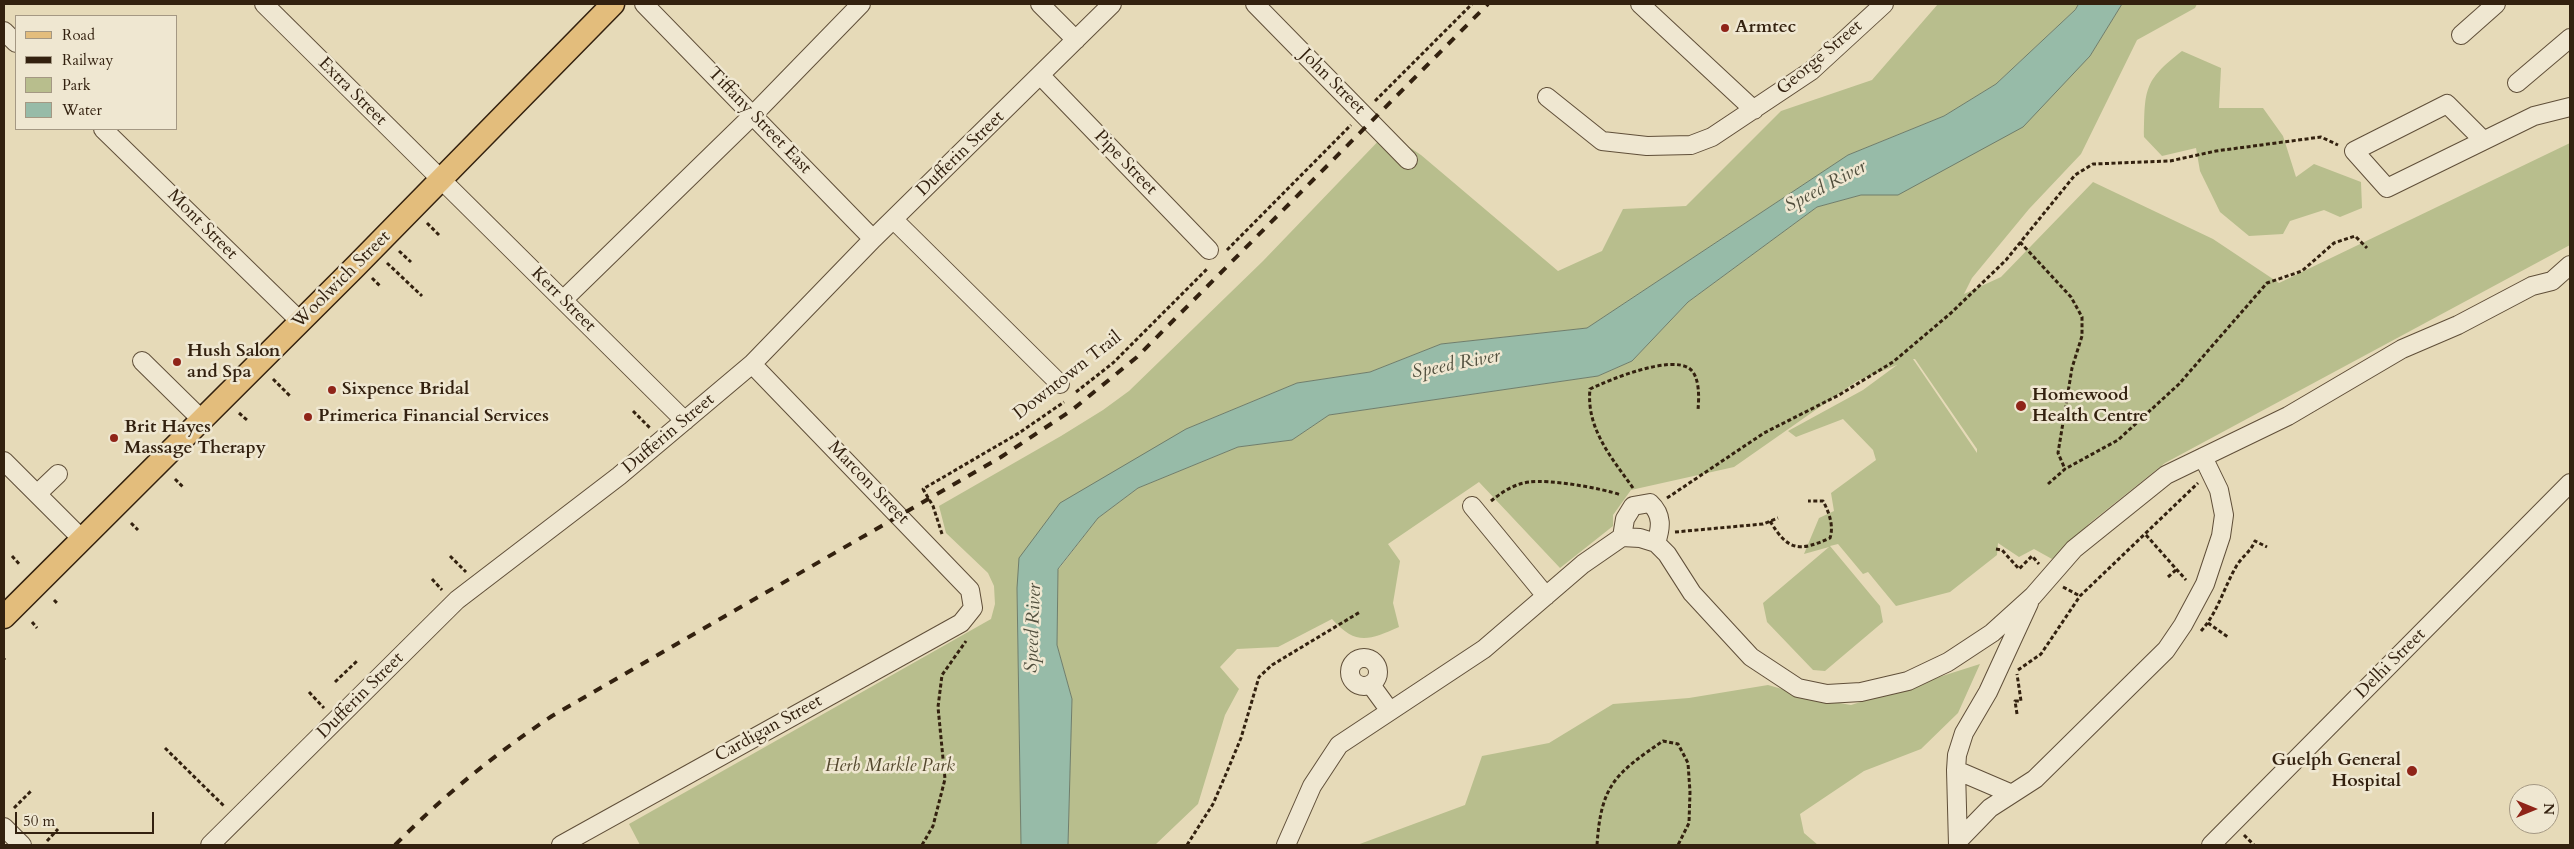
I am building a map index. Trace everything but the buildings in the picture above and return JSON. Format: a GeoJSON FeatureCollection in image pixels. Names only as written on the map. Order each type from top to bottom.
{"type":"FeatureCollection","features":[{"type":"Feature","properties":{"kind":"main road","name":"Woolwich Street"},"geometry":{"type":"LineString","coordinates":[[4,618],[301,322],[613,4]]}},
{"type":"Feature","properties":{"kind":"street","name":"Extra Street"},"geometry":{"type":"LineString","coordinates":[[264,4],[441,180]]}},
{"type":"Feature","properties":{"kind":"street","name":"Tiffany Street East"},"geometry":{"type":"LineString","coordinates":[[644,4],[873,239]]}},
{"type":"Feature","properties":{"kind":"street"},"geometry":{"type":"LineString","coordinates":[[562,300],[753,115],[861,4]]}},
{"type":"Feature","properties":{"kind":"street"},"geometry":{"type":"LineString","coordinates":[[1040,4],[1076,40]]}},
{"type":"Feature","properties":{"kind":"street","name":"Dufferin Street"},"geometry":{"type":"LineString","coordinates":[[210,845],[457,600],[619,476],[752,364],[873,239],[1041,76],[1112,4]]}},
{"type":"Feature","properties":{"kind":"street","name":"John Street"},"geometry":{"type":"LineString","coordinates":[[1255,4],[1408,160]]}},
{"type":"Feature","properties":{"kind":"street"},"geometry":{"type":"LineString","coordinates":[[1640,4],[1754,110]]}},
{"type":"Feature","properties":{"kind":"street","name":"George Street"},"geometry":{"type":"LineString","coordinates":[[1547,97],[1602,141],[1622,145],[1692,145],[1712,137],[1811,71],[1884,4]]}},
{"type":"Feature","properties":{"kind":"street"},"geometry":{"type":"LineString","coordinates":[[2461,35],[2496,4]]}},
{"type":"Feature","properties":{"kind":"street"},"geometry":{"type":"LineString","coordinates":[[4,31],[15,42]]}},
{"type":"Feature","properties":{"kind":"street"},"geometry":{"type":"LineString","coordinates":[[2517,83],[2570,38]]}},
{"type":"Feature","properties":{"kind":"street","name":"Pipe Street"},"geometry":{"type":"LineString","coordinates":[[1041,76],[1214,257]]}},
{"type":"Feature","properties":{"kind":"street"},"geometry":{"type":"LineString","coordinates":[[2483,140],[2447,104],[2354,151],[2387,188],[2534,116],[2570,107]]}},
{"type":"Feature","properties":{"kind":"street","name":"Mont Street"},"geometry":{"type":"LineString","coordinates":[[105,130],[301,322]]}},
{"type":"Feature","properties":{"kind":"street","name":"Kerr Street"},"geometry":{"type":"LineString","coordinates":[[441,180],[685,421]]}},
{"type":"Feature","properties":{"kind":"street"},"geometry":{"type":"LineString","coordinates":[[894,220],[1067,392]]}},
{"type":"Feature","properties":{"kind":"street"},"geometry":{"type":"LineString","coordinates":[[1622,537],[1628,511],[1633,506],[1648,505],[1660,522],[1658,538],[1692,593],[1751,657],[1798,688],[1827,694],[1860,692],[1908,681],[1948,662],[1992,633],[2033,596],[2074,549],[2166,475],[2206,465],[2402,349],[2458,325],[2532,286],[2552,281],[2570,265]]}},
{"type":"Feature","properties":{"kind":"street"},"geometry":{"type":"LineString","coordinates":[[142,360],[202,420]]}},
{"type":"Feature","properties":{"kind":"street","name":"Marcon Street"},"geometry":{"type":"LineString","coordinates":[[752,364],[970,590],[973,608]]}},
{"type":"Feature","properties":{"kind":"street"},"geometry":{"type":"LineString","coordinates":[[4,461],[82,539]]}},
{"type":"Feature","properties":{"kind":"street"},"geometry":{"type":"LineString","coordinates":[[1958,843],[1990,808],[2035,778],[2166,650],[2191,611],[2205,584],[2221,536],[2224,515],[2219,490],[2206,465]]}},
{"type":"Feature","properties":{"kind":"street"},"geometry":{"type":"LineString","coordinates":[[37,494],[58,474]]}},
{"type":"Feature","properties":{"kind":"street","name":"Delhi Street"},"geometry":{"type":"LineString","coordinates":[[2211,845],[2570,483]]}},
{"type":"Feature","properties":{"kind":"street"},"geometry":{"type":"LineString","coordinates":[[1474,509],[1546,596]]}},
{"type":"Feature","properties":{"kind":"street"},"geometry":{"type":"LineString","coordinates":[[1286,845],[1312,786],[1339,745],[1484,649],[1583,564],[1622,537],[1658,538]]}},
{"type":"Feature","properties":{"kind":"street"},"geometry":{"type":"LineString","coordinates":[[1958,843],[1957,755],[1964,733],[2009,667],[2033,596]]}},
{"type":"Feature","properties":{"kind":"street","name":"Cardigan Street"},"geometry":{"type":"LineString","coordinates":[[561,845],[961,623],[973,608]]}},
{"type":"Feature","properties":{"kind":"street"},"geometry":{"type":"LineString","coordinates":[[1371,685],[1390,711]]}},
{"type":"Feature","properties":{"kind":"street"},"geometry":{"type":"LineString","coordinates":[[1956,770],[2012,794]]}},
{"type":"Feature","properties":{"kind":"street"},"geometry":{"type":"LineString","coordinates":[[4,827],[22,845]]}},
{"type":"Feature","properties":{"kind":"path","name":"Downtown Trail"},"geometry":{"type":"LineString","coordinates":[[943,538],[934,506],[923,489],[1019,433],[1067,392],[1113,363],[1214,257],[1363,113],[1472,4]]}},
{"type":"Feature","properties":{"kind":"path"},"geometry":{"type":"LineString","coordinates":[[1648,505],[1764,433],[1840,395],[1893,362],[1951,313],[2006,260],[2075,175],[2093,164],[2170,161],[2216,151],[2321,137],[2354,151]]}},
{"type":"Feature","properties":{"kind":"path"},"geometry":{"type":"LineString","coordinates":[[427,223],[440,236]]}},
{"type":"Feature","properties":{"kind":"path"},"geometry":{"type":"LineString","coordinates":[[2048,484],[2065,469],[2118,440],[2179,384],[2267,283],[2302,271],[2334,243],[2355,236],[2367,248]]}},
{"type":"Feature","properties":{"kind":"path"},"geometry":{"type":"LineString","coordinates":[[2020,242],[2071,297],[2082,317],[2082,336],[2072,368],[2058,453],[2065,469]]}},
{"type":"Feature","properties":{"kind":"path"},"geometry":{"type":"LineString","coordinates":[[399,251],[410,262]]}},
{"type":"Feature","properties":{"kind":"path"},"geometry":{"type":"LineString","coordinates":[[387,264],[422,296]]}},
{"type":"Feature","properties":{"kind":"path"},"geometry":{"type":"LineString","coordinates":[[372,278],[381,287]]}},
{"type":"Feature","properties":{"kind":"path"},"geometry":{"type":"LineString","coordinates":[[1648,505],[1596,432],[1588,405],[1590,389],[1609,380],[1648,367],[1678,366],[1690,369],[1696,379],[1698,410]]}},
{"type":"Feature","properties":{"kind":"path"},"geometry":{"type":"LineString","coordinates":[[273,380],[291,398]]}},
{"type":"Feature","properties":{"kind":"path"},"geometry":{"type":"LineString","coordinates":[[632,411],[651,429]]}},
{"type":"Feature","properties":{"kind":"path"},"geometry":{"type":"LineString","coordinates":[[239,414],[247,420]]}},
{"type":"Feature","properties":{"kind":"path"},"geometry":{"type":"LineString","coordinates":[[212,441],[220,449]]}},
{"type":"Feature","properties":{"kind":"path"},"geometry":{"type":"LineString","coordinates":[[2017,714],[2015,702],[2021,701],[2009,667],[2041,654],[2080,596],[2146,535],[2206,465]]}},
{"type":"Feature","properties":{"kind":"path"},"geometry":{"type":"LineString","coordinates":[[175,479],[184,488]]}},
{"type":"Feature","properties":{"kind":"path"},"geometry":{"type":"LineString","coordinates":[[1474,509],[1509,488],[1529,482],[1611,491],[1648,505]]}},
{"type":"Feature","properties":{"kind":"path"},"geometry":{"type":"LineString","coordinates":[[1770,521],[1780,538],[1792,546],[1810,547],[1830,538],[1832,532],[1830,520],[1823,501],[1808,501]]}},
{"type":"Feature","properties":{"kind":"path"},"geometry":{"type":"LineString","coordinates":[[1658,538],[1770,521],[1778,518]]}},
{"type":"Feature","properties":{"kind":"path"},"geometry":{"type":"LineString","coordinates":[[131,523],[138,530]]}},
{"type":"Feature","properties":{"kind":"path"},"geometry":{"type":"LineString","coordinates":[[2146,535],[2185,581],[2190,576]]}},
{"type":"Feature","properties":{"kind":"path"},"geometry":{"type":"LineString","coordinates":[[1996,549],[2002,550],[2019,569],[2032,556],[2034,559]]}},
{"type":"Feature","properties":{"kind":"path"},"geometry":{"type":"LineString","coordinates":[[12,556],[20,566]]}},
{"type":"Feature","properties":{"kind":"path"},"geometry":{"type":"LineString","coordinates":[[450,556],[468,574]]}},
{"type":"Feature","properties":{"kind":"path"},"geometry":{"type":"LineString","coordinates":[[2168,577],[2176,570]]}},
{"type":"Feature","properties":{"kind":"path"},"geometry":{"type":"LineString","coordinates":[[432,579],[445,593]]}},
{"type":"Feature","properties":{"kind":"path"},"geometry":{"type":"LineString","coordinates":[[54,600],[58,604]]}},
{"type":"Feature","properties":{"kind":"path"},"geometry":{"type":"LineString","coordinates":[[2191,611],[2228,637]]}},
{"type":"Feature","properties":{"kind":"path"},"geometry":{"type":"LineString","coordinates":[[1187,845],[1213,804],[1223,781],[1241,738],[1259,677],[1272,665],[1360,612]]}},
{"type":"Feature","properties":{"kind":"path"},"geometry":{"type":"LineString","coordinates":[[32,622],[37,628]]}},
{"type":"Feature","properties":{"kind":"path"},"geometry":{"type":"LineString","coordinates":[[922,845],[932,826],[945,779],[938,707],[942,675],[969,638]]}},
{"type":"Feature","properties":{"kind":"path"},"geometry":{"type":"LineString","coordinates":[[335,682],[357,661]]}},
{"type":"Feature","properties":{"kind":"path"},"geometry":{"type":"LineString","coordinates":[[309,692],[327,711]]}},
{"type":"Feature","properties":{"kind":"path"},"geometry":{"type":"LineString","coordinates":[[1597,845],[1604,798],[1618,775],[1663,741],[1678,744],[1688,763],[1689,823],[1678,845]]}},
{"type":"Feature","properties":{"kind":"path"},"geometry":{"type":"LineString","coordinates":[[165,748],[228,810]]}},
{"type":"Feature","properties":{"kind":"path"},"geometry":{"type":"LineString","coordinates":[[14,808],[31,791]]}},
{"type":"Feature","properties":{"kind":"path"},"geometry":{"type":"LineString","coordinates":[[47,841],[58,829]]}},
{"type":"Feature","properties":{"kind":"green space","name":"Herb Markle Park"},"geometry":{"type":"Polygon","coordinates":[[[1938,4],[2079,4],[2075,10],[1996,84],[1944,116],[1848,155],[1587,328],[1441,344],[1370,372],[1297,383],[1186,429],[1017,588],[1021,845],[640,845],[629,824],[991,619],[995,604],[994,586],[988,573],[946,533],[939,506],[1061,436],[1129,391],[1263,261],[1387,132],[1421,155],[1558,271],[1602,251],[1623,209],[1686,206],[1781,111],[1872,80],[1938,4]]]}},
{"type":"Feature","properties":{"kind":"green space"},"geometry":{"type":"Polygon","coordinates":[[[2122,4],[2197,4],[2195,8],[2137,40],[2081,154],[2029,209],[1972,278],[1964,294],[2001,277],[2093,182],[2213,239],[2279,283],[2570,143],[2570,245],[2165,463],[2091,522],[2052,559],[2034,549],[2019,557],[1998,543],[1997,555],[1950,592],[1896,606],[1868,572],[1863,574],[1838,544],[1830,546],[1880,606],[1883,622],[1825,671],[1813,670],[1767,622],[1763,603],[1829,547],[1804,554],[1819,518],[1834,511],[1831,493],[1876,460],[1873,450],[1843,419],[1796,437],[1788,431],[1863,390],[1897,365],[1857,381],[1734,467],[1631,490],[1613,515],[1613,526],[1560,568],[1479,482],[1388,544],[1400,561],[1393,603],[1399,627],[1379,635],[1363,638],[1348,633],[1332,619],[1278,647],[1237,649],[1220,667],[1239,689],[1225,715],[1198,804],[1155,845],[1068,845],[1072,699],[1057,645],[1058,570],[1098,518],[1138,488],[1238,447],[1292,440],[1329,415],[1598,376],[1632,361],[1688,302],[1817,207],[1861,195],[1898,195],[2090,56],[2122,4]],[[1913,359],[1977,453],[1977,449],[1915,359],[1913,359]]]}},
{"type":"Feature","properties":{"kind":"green space"},"geometry":{"type":"Polygon","coordinates":[[[2182,51],[2221,68],[2219,108],[2263,108],[2283,136],[2296,177],[2314,164],[2361,182],[2362,208],[2340,217],[2324,210],[2290,221],[2283,234],[2249,236],[2220,212],[2200,171],[2196,148],[2162,156],[2144,137],[2146,97],[2149,88],[2160,70],[2182,51]]]}},
{"type":"Feature","properties":{"kind":"green space"},"geometry":{"type":"Polygon","coordinates":[[[1980,664],[1958,713],[1921,749],[1864,771],[1800,814],[1804,833],[1818,845],[1357,845],[1465,805],[1482,756],[1549,743],[1613,704],[1689,698],[1768,685],[1817,699],[1851,705],[1980,664]]]}},
{"type":"Feature","properties":{"kind":"water","name":"Speed River"},"geometry":{"type":"Polygon","coordinates":[[[2079,4],[2122,4],[2090,56],[2023,127],[1898,195],[1861,195],[1817,207],[1688,302],[1632,361],[1598,376],[1329,415],[1292,440],[1238,447],[1138,488],[1098,518],[1058,569],[1057,645],[1072,699],[1068,845],[1021,845],[1017,588],[1019,558],[1060,503],[1186,429],[1297,383],[1370,372],[1441,344],[1587,328],[1848,155],[1944,116],[1996,84],[2075,10],[2079,4]]]}},
{"type":"Feature","properties":{"kind":"railway"},"geometry":{"type":"LineString","coordinates":[[395,845],[470,776],[552,716],[1001,457],[1072,410],[1137,357],[1488,4]]}},
{"type":"Feature","properties":{"kind":"place","name":"Armtec"},"geometry":{"type":"Point","coordinates":[1725,28]}},
{"type":"Feature","properties":{"kind":"place","name":"Hush Salon and Spa"},"geometry":{"type":"Point","coordinates":[177,362]}},
{"type":"Feature","properties":{"kind":"place","name":"Sixpence Bridal"},"geometry":{"type":"Point","coordinates":[332,390]}},
{"type":"Feature","properties":{"kind":"place","name":"Homewood Health Centre"},"geometry":{"type":"Point","coordinates":[2021,406]}},
{"type":"Feature","properties":{"kind":"place","name":"Primerica Financial Services"},"geometry":{"type":"Point","coordinates":[308,417]}},
{"type":"Feature","properties":{"kind":"place","name":"Brit Hayes Massage Therapy"},"geometry":{"type":"Point","coordinates":[114,438]}},
{"type":"Feature","properties":{"kind":"place","name":"Guelph General Hospital"},"geometry":{"type":"Point","coordinates":[2412,771]}}]}
